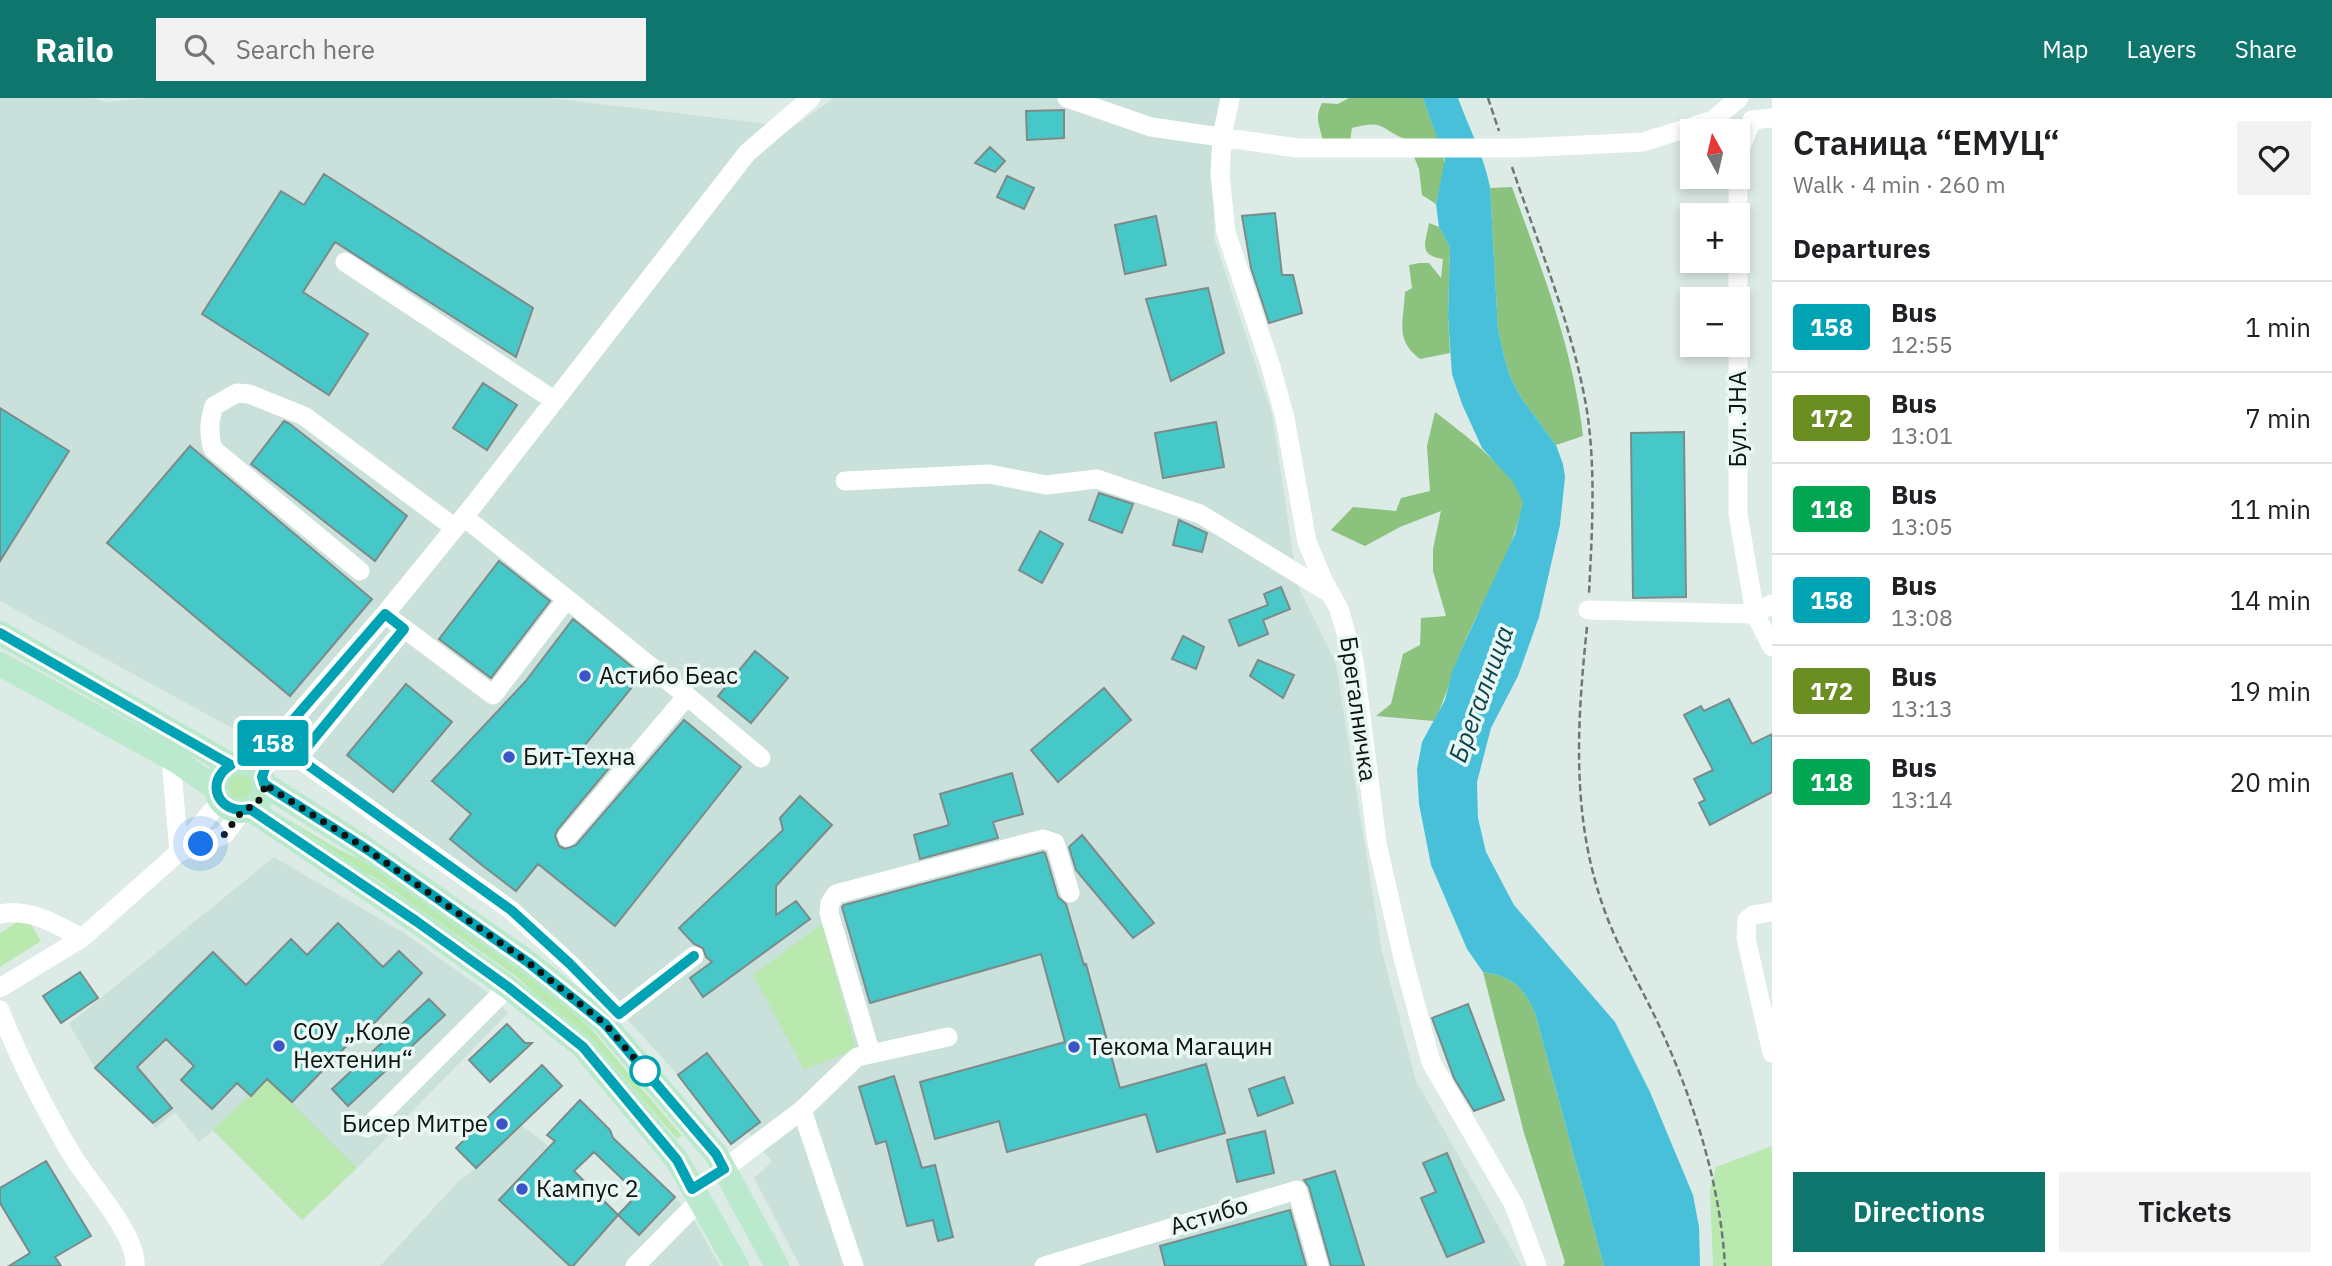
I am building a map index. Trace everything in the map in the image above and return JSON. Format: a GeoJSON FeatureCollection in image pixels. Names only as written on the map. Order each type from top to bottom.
{"type":"FeatureCollection","features":[{"type":"Feature","properties":{"kind":"main road"},"geometry":{"type":"LineString","coordinates":[[0,633],[234,764],[252,766],[263,781],[368,850],[529,963],[605,1024],[716,1154],[777,1266]]}},
{"type":"Feature","properties":{"kind":"main road"},"geometry":{"type":"LineString","coordinates":[[0,664],[171,759],[233,803],[346,872],[508,987],[583,1047],[677,1160],[737,1266]]}},
{"type":"Feature","properties":{"kind":"main road"},"geometry":{"type":"LineString","coordinates":[[233,803],[220,775],[234,764]]}},
{"type":"Feature","properties":{"kind":"main road"},"geometry":{"type":"LineString","coordinates":[[233,803],[261,799],[263,781]]}},
{"type":"Feature","properties":{"kind":"main road"},"geometry":{"type":"LineString","coordinates":[[696,1195],[724,1169]]}},
{"type":"Feature","properties":{"kind":"street"},"geometry":{"type":"LineString","coordinates":[[234,764],[274,742],[385,614],[555,401],[747,153],[811,98]]}},
{"type":"Feature","properties":{"kind":"street"},"geometry":{"type":"LineString","coordinates":[[1067,98],[1151,127],[1297,148],[1417,148],[1514,157],[1643,142],[1713,120],[1739,98]]}},
{"type":"Feature","properties":{"kind":"street","name":"Брегалничка"},"geometry":{"type":"LineString","coordinates":[[1230,98],[1222,136],[1220,175],[1226,232],[1286,418],[1307,542],[1345,622],[1354,660],[1377,843],[1403,958],[1431,1062],[1514,1205],[1537,1266]]}},
{"type":"Feature","properties":{"kind":"street","name":"Бул. ЈНА"},"geometry":{"type":"LineString","coordinates":[[1772,118],[1752,120],[1738,154],[1738,514],[1772,648]]}},
{"type":"Feature","properties":{"kind":"street"},"geometry":{"type":"LineString","coordinates":[[345,262],[555,401]]}},
{"type":"Feature","properties":{"kind":"street"},"geometry":{"type":"LineString","coordinates":[[360,571],[213,449],[209,421],[214,406],[237,393],[249,394],[304,416],[567,599],[761,758]]}},
{"type":"Feature","properties":{"kind":"street"},"geometry":{"type":"LineString","coordinates":[[845,481],[989,474],[1046,485],[1097,479],[1200,514],[1332,594]]}},
{"type":"Feature","properties":{"kind":"street"},"geometry":{"type":"LineString","coordinates":[[385,614],[493,695],[567,599]]}},
{"type":"Feature","properties":{"kind":"street"},"geometry":{"type":"LineString","coordinates":[[1588,610],[1763,609]]}},
{"type":"Feature","properties":{"kind":"street"},"geometry":{"type":"LineString","coordinates":[[404,629],[298,758],[511,910],[619,1014],[694,956]]}},
{"type":"Feature","properties":{"kind":"street"},"geometry":{"type":"LineString","coordinates":[[567,837],[687,696]]}},
{"type":"Feature","properties":{"kind":"street"},"geometry":{"type":"LineString","coordinates":[[263,781],[274,742]]}},
{"type":"Feature","properties":{"kind":"street"},"geometry":{"type":"LineString","coordinates":[[171,759],[179,852]]}},
{"type":"Feature","properties":{"kind":"street"},"geometry":{"type":"LineString","coordinates":[[0,988],[82,938],[179,852],[224,835],[233,803]]}},
{"type":"Feature","properties":{"kind":"street"},"geometry":{"type":"LineString","coordinates":[[871,1054],[829,913],[830,903],[836,894],[1043,839],[1055,843],[1070,893]]}},
{"type":"Feature","properties":{"kind":"street"},"geometry":{"type":"LineString","coordinates":[[0,914],[15,911],[39,916],[82,938]]}},
{"type":"Feature","properties":{"kind":"street"},"geometry":{"type":"LineString","coordinates":[[1772,912],[1753,915],[1747,920],[1746,939],[1772,1053]]}},
{"type":"Feature","properties":{"kind":"street"},"geometry":{"type":"LineString","coordinates":[[367,1128],[508,987]]}},
{"type":"Feature","properties":{"kind":"street"},"geometry":{"type":"LineString","coordinates":[[0,1010],[39,1093],[73,1156],[132,1246],[135,1266]]}},
{"type":"Feature","properties":{"kind":"street"},"geometry":{"type":"LineString","coordinates":[[724,1169],[802,1110],[857,1057],[948,1037]]}},
{"type":"Feature","properties":{"kind":"street"},"geometry":{"type":"LineString","coordinates":[[802,1110],[854,1266]]}},
{"type":"Feature","properties":{"kind":"street","name":"Астибо"},"geometry":{"type":"LineString","coordinates":[[1044,1266],[1297,1189],[1319,1266]]}},
{"type":"Feature","properties":{"kind":"street"},"geometry":{"type":"LineString","coordinates":[[635,1266],[696,1195]]}},
{"type":"Feature","properties":{"kind":"path"},"geometry":{"type":"LineString","coordinates":[[1488,98],[1499,131]]}},
{"type":"Feature","properties":{"kind":"path"},"geometry":{"type":"LineString","coordinates":[[1514,157],[1568,328],[1590,436],[1592,510],[1578,750],[1578,784],[1588,853],[1614,936],[1657,1021],[1708,1156],[1718,1203],[1726,1266]]}},
{"type":"Feature","properties":{"kind":"shaded area"},"geometry":{"type":"Polygon","coordinates":[[[0,98],[91,98],[107,102],[147,98],[550,98],[793,127],[834,98],[1226,98],[1214,154],[1214,238],[1272,414],[1298,586],[1336,664],[1382,952],[1416,1081],[1521,1266],[800,1266],[754,1178],[772,1162],[748,1132],[731,1144],[678,1075],[561,946],[458,867],[272,750],[0,601],[0,98]]]}},
{"type":"Feature","properties":{"kind":"shaded area","name":"СОУ „Коле Нехтенин“"},"geometry":{"type":"Polygon","coordinates":[[[274,857],[404,933],[494,997],[508,1013],[357,1168],[302,1220],[213,1131],[199,1142],[175,1112],[156,1128],[95,1068],[69,1024],[274,857]]]}},
{"type":"Feature","properties":{"kind":"shaded area","name":"Кампус 2"},"geometry":{"type":"Polygon","coordinates":[[[521,1125],[550,1147],[640,1234],[675,1197],[694,1220],[720,1266],[380,1266],[459,1181],[521,1125]]]}},
{"type":"Feature","properties":{"kind":"green space"},"geometry":{"type":"Polygon","coordinates":[[[1349,98],[1423,98],[1438,139],[1407,140],[1380,126],[1370,125],[1352,128],[1350,141],[1323,141],[1318,118],[1322,103],[1338,104],[1349,98]]]}},
{"type":"Feature","properties":{"kind":"green space"},"geometry":{"type":"Polygon","coordinates":[[[1412,152],[1443,153],[1445,165],[1436,204],[1422,195],[1419,169],[1412,152]]]}},
{"type":"Feature","properties":{"kind":"green space"},"geometry":{"type":"Polygon","coordinates":[[[1512,187],[1555,310],[1578,403],[1583,436],[1556,445],[1522,399],[1511,379],[1498,329],[1490,188],[1512,187]]]}},
{"type":"Feature","properties":{"kind":"green space"},"geometry":{"type":"Polygon","coordinates":[[[1429,223],[1439,227],[1450,247],[1450,353],[1420,359],[1407,344],[1402,320],[1405,292],[1412,288],[1409,265],[1429,263],[1441,278],[1443,259],[1429,254],[1425,247],[1429,223]]]}},
{"type":"Feature","properties":{"kind":"green space"},"geometry":{"type":"Polygon","coordinates":[[[1435,412],[1500,467],[1520,492],[1523,506],[1508,551],[1463,646],[1434,721],[1376,716],[1391,704],[1403,654],[1420,645],[1421,618],[1446,616],[1433,571],[1433,549],[1441,511],[1400,527],[1365,546],[1331,530],[1353,507],[1396,511],[1401,498],[1430,491],[1427,446],[1435,412]]]}},
{"type":"Feature","properties":{"kind":"green space"},"geometry":{"type":"Polygon","coordinates":[[[241,774],[250,778],[254,787],[250,796],[241,800],[232,796],[228,787],[232,778],[241,774]]]}},
{"type":"Feature","properties":{"kind":"green space"},"geometry":{"type":"Polygon","coordinates":[[[285,818],[340,850],[380,869],[525,970],[592,1030],[682,1136],[677,1139],[609,1060],[517,977],[374,877],[335,856],[285,818]]]}},
{"type":"Feature","properties":{"kind":"green space"},"geometry":{"type":"Polygon","coordinates":[[[26,917],[41,941],[0,967],[0,933],[26,917]]]}},
{"type":"Feature","properties":{"kind":"green space"},"geometry":{"type":"Polygon","coordinates":[[[822,924],[856,1049],[804,1070],[753,975],[822,924]]]}},
{"type":"Feature","properties":{"kind":"green space"},"geometry":{"type":"Polygon","coordinates":[[[1483,972],[1516,984],[1535,1013],[1604,1266],[1563,1266],[1565,1262],[1524,1133],[1483,972]]]}},
{"type":"Feature","properties":{"kind":"green space"},"geometry":{"type":"Polygon","coordinates":[[[267,1079],[357,1168],[302,1220],[213,1130],[267,1079]]]}},
{"type":"Feature","properties":{"kind":"green space"},"geometry":{"type":"Polygon","coordinates":[[[1772,1146],[1772,1266],[1713,1266],[1710,1190],[1716,1167],[1772,1146]]]}},
{"type":"Feature","properties":{"kind":"water","name":"Брегалница"},"geometry":{"type":"Polygon","coordinates":[[[1423,98],[1458,98],[1480,153],[1490,187],[1498,329],[1505,360],[1522,399],[1556,445],[1565,477],[1560,525],[1539,617],[1518,676],[1491,728],[1477,782],[1478,818],[1486,852],[1514,905],[1615,1022],[1650,1092],[1693,1195],[1699,1227],[1700,1266],[1604,1266],[1535,1013],[1516,984],[1483,972],[1467,949],[1431,865],[1419,804],[1417,769],[1422,742],[1445,700],[1452,672],[1515,534],[1523,502],[1513,482],[1482,448],[1452,374],[1448,317],[1450,247],[1439,227],[1436,204],[1445,160],[1423,98]]]}},
{"type":"Feature","properties":{"kind":"building"},"geometry":{"type":"Polygon","coordinates":[[[1064,110],[1064,138],[1027,140],[1026,111],[1064,110]]]}},
{"type":"Feature","properties":{"kind":"building"},"geometry":{"type":"Polygon","coordinates":[[[990,147],[1005,161],[995,172],[975,163],[990,147]]]}},
{"type":"Feature","properties":{"kind":"building"},"geometry":{"type":"Polygon","coordinates":[[[324,174],[533,308],[516,357],[335,242],[303,292],[368,334],[329,395],[202,314],[281,191],[304,205],[324,174]]]}},
{"type":"Feature","properties":{"kind":"building"},"geometry":{"type":"Polygon","coordinates":[[[1007,176],[1034,188],[1024,209],[997,197],[1007,176]]]}},
{"type":"Feature","properties":{"kind":"building"},"geometry":{"type":"Polygon","coordinates":[[[1275,213],[1282,275],[1293,275],[1302,313],[1269,323],[1251,268],[1242,216],[1275,213]]]}},
{"type":"Feature","properties":{"kind":"building"},"geometry":{"type":"Polygon","coordinates":[[[1156,216],[1166,265],[1125,274],[1115,225],[1156,216]]]}},
{"type":"Feature","properties":{"kind":"building"},"geometry":{"type":"Polygon","coordinates":[[[1208,288],[1224,353],[1171,381],[1146,299],[1208,288]]]}},
{"type":"Feature","properties":{"kind":"building"},"geometry":{"type":"Polygon","coordinates":[[[483,383],[517,405],[487,450],[453,428],[483,383]]]}},
{"type":"Feature","properties":{"kind":"building"},"geometry":{"type":"Polygon","coordinates":[[[0,408],[69,451],[0,561],[0,408]]]}},
{"type":"Feature","properties":{"kind":"building"},"geometry":{"type":"Polygon","coordinates":[[[284,421],[407,516],[375,561],[251,464],[284,421]]]}},
{"type":"Feature","properties":{"kind":"building"},"geometry":{"type":"Polygon","coordinates":[[[1216,422],[1224,467],[1163,478],[1155,433],[1216,422]]]}},
{"type":"Feature","properties":{"kind":"building"},"geometry":{"type":"Polygon","coordinates":[[[1684,432],[1686,597],[1633,598],[1631,433],[1684,432]]]}},
{"type":"Feature","properties":{"kind":"building"},"geometry":{"type":"Polygon","coordinates":[[[190,446],[372,599],[290,696],[107,543],[190,446]]]}},
{"type":"Feature","properties":{"kind":"building"},"geometry":{"type":"Polygon","coordinates":[[[1099,493],[1133,504],[1122,533],[1089,520],[1099,493]]]}},
{"type":"Feature","properties":{"kind":"building"},"geometry":{"type":"Polygon","coordinates":[[[1179,520],[1207,533],[1202,552],[1173,545],[1179,520]]]}},
{"type":"Feature","properties":{"kind":"building"},"geometry":{"type":"Polygon","coordinates":[[[1040,531],[1063,544],[1042,583],[1019,570],[1040,531]]]}},
{"type":"Feature","properties":{"kind":"building"},"geometry":{"type":"Polygon","coordinates":[[[499,561],[550,601],[491,678],[439,639],[499,561]]]}},
{"type":"Feature","properties":{"kind":"building"},"geometry":{"type":"Polygon","coordinates":[[[1281,587],[1290,609],[1263,620],[1268,634],[1239,646],[1229,620],[1268,605],[1264,594],[1281,587]]]}},
{"type":"Feature","properties":{"kind":"building"},"geometry":{"type":"Polygon","coordinates":[[[573,619],[642,675],[584,746],[610,767],[558,829],[555,835],[559,846],[565,849],[576,845],[684,720],[741,767],[615,926],[538,864],[516,891],[483,866],[450,839],[471,814],[432,781],[525,682],[573,619]]]}},
{"type":"Feature","properties":{"kind":"building"},"geometry":{"type":"Polygon","coordinates":[[[1183,636],[1204,647],[1196,669],[1172,659],[1183,636]]]}},
{"type":"Feature","properties":{"kind":"building"},"geometry":{"type":"Polygon","coordinates":[[[755,651],[788,678],[751,723],[718,696],[755,651]]]}},
{"type":"Feature","properties":{"kind":"building"},"geometry":{"type":"Polygon","coordinates":[[[1258,660],[1294,675],[1283,698],[1250,676],[1258,660]]]}},
{"type":"Feature","properties":{"kind":"building"},"geometry":{"type":"Polygon","coordinates":[[[406,684],[452,722],[393,792],[347,755],[406,684]]]}},
{"type":"Feature","properties":{"kind":"building"},"geometry":{"type":"Polygon","coordinates":[[[1104,688],[1131,720],[1058,782],[1031,750],[1104,688]]]}},
{"type":"Feature","properties":{"kind":"building"},"geometry":{"type":"Polygon","coordinates":[[[1729,699],[1752,744],[1772,734],[1772,792],[1710,825],[1699,803],[1705,800],[1694,779],[1713,770],[1684,715],[1701,706],[1704,711],[1729,699]]]}},
{"type":"Feature","properties":{"kind":"building"},"geometry":{"type":"Polygon","coordinates":[[[1012,773],[1023,814],[993,822],[998,838],[920,859],[914,835],[949,825],[940,794],[1012,773]]]}},
{"type":"Feature","properties":{"kind":"building"},"geometry":{"type":"Polygon","coordinates":[[[800,796],[832,825],[776,886],[776,915],[796,901],[810,919],[703,997],[690,978],[712,962],[706,957],[703,948],[694,944],[679,928],[783,830],[780,818],[800,796]]]}},
{"type":"Feature","properties":{"kind":"building"},"geometry":{"type":"Polygon","coordinates":[[[1082,835],[1154,923],[1133,938],[1076,870],[1069,847],[1082,835]]]}},
{"type":"Feature","properties":{"kind":"building"},"geometry":{"type":"Polygon","coordinates":[[[1043,852],[1058,897],[1066,904],[1084,965],[1086,964],[1120,1088],[1206,1064],[1225,1133],[1157,1152],[1146,1114],[1007,1152],[999,1121],[935,1139],[920,1082],[1065,1042],[1041,954],[870,1003],[842,907],[1043,852]]]}},
{"type":"Feature","properties":{"kind":"building"},"geometry":{"type":"Polygon","coordinates":[[[338,923],[383,967],[399,951],[422,973],[362,1036],[359,1033],[292,1102],[267,1079],[251,1096],[237,1083],[212,1109],[181,1080],[194,1066],[166,1039],[137,1067],[172,1108],[153,1123],[95,1068],[213,952],[246,985],[291,939],[307,955],[338,923]]]}},
{"type":"Feature","properties":{"kind":"building"},"geometry":{"type":"Polygon","coordinates":[[[80,972],[98,998],[61,1023],[43,996],[80,972]]]}},
{"type":"Feature","properties":{"kind":"building"},"geometry":{"type":"Polygon","coordinates":[[[429,999],[445,1015],[348,1106],[332,1089],[429,999]]]}},
{"type":"Feature","properties":{"kind":"building"},"geometry":{"type":"Polygon","coordinates":[[[1468,1004],[1504,1100],[1474,1111],[1454,1078],[1432,1018],[1468,1004]]]}},
{"type":"Feature","properties":{"kind":"building"},"geometry":{"type":"Polygon","coordinates":[[[507,1024],[525,1043],[532,1043],[490,1082],[469,1060],[507,1024]]]}},
{"type":"Feature","properties":{"kind":"building"},"geometry":{"type":"Polygon","coordinates":[[[707,1053],[760,1122],[731,1144],[678,1075],[707,1053]]]}},
{"type":"Feature","properties":{"kind":"building","name":"Бисер Митре"},"geometry":{"type":"Polygon","coordinates":[[[542,1065],[562,1086],[476,1168],[456,1148],[542,1065]]]}},
{"type":"Feature","properties":{"kind":"building"},"geometry":{"type":"Polygon","coordinates":[[[894,1076],[922,1168],[935,1165],[953,1237],[938,1241],[933,1220],[907,1226],[886,1141],[876,1144],[859,1087],[894,1076]]]}},
{"type":"Feature","properties":{"kind":"building"},"geometry":{"type":"Polygon","coordinates":[[[1284,1077],[1293,1103],[1258,1116],[1249,1089],[1284,1077]]]}},
{"type":"Feature","properties":{"kind":"building"},"geometry":{"type":"Polygon","coordinates":[[[580,1100],[610,1130],[613,1138],[675,1197],[639,1235],[618,1215],[573,1266],[570,1266],[499,1200],[555,1141],[547,1135],[580,1100]],[[594,1152],[574,1171],[618,1215],[638,1194],[594,1152]]]}},
{"type":"Feature","properties":{"kind":"building"},"geometry":{"type":"Polygon","coordinates":[[[1265,1131],[1274,1173],[1237,1182],[1227,1140],[1265,1131]]]}},
{"type":"Feature","properties":{"kind":"building"},"geometry":{"type":"Polygon","coordinates":[[[1447,1153],[1484,1242],[1447,1257],[1421,1198],[1436,1192],[1423,1163],[1447,1153]]]}},
{"type":"Feature","properties":{"kind":"building"},"geometry":{"type":"Polygon","coordinates":[[[46,1161],[91,1236],[55,1257],[61,1266],[9,1266],[30,1253],[0,1203],[0,1188],[46,1161]]]}},
{"type":"Feature","properties":{"kind":"building"},"geometry":{"type":"Polygon","coordinates":[[[1335,1171],[1364,1266],[1331,1266],[1309,1187],[1304,1180],[1335,1171]]]}},
{"type":"Feature","properties":{"kind":"building"},"geometry":{"type":"Polygon","coordinates":[[[1290,1210],[1306,1266],[1165,1266],[1160,1246],[1290,1210]]]}},
{"type":"Feature","properties":{"kind":"bus line","name":"158"},"geometry":{"type":"LineString","coordinates":[[0,633],[231,765],[224,769],[217,782],[216,789],[222,803],[235,810],[250,809],[346,872],[508,987],[583,1047],[677,1160],[692,1189],[724,1169],[716,1154],[605,1024],[529,963],[368,850],[282,798],[264,784],[262,777],[274,742],[385,614],[404,629],[298,758],[511,910],[619,1014],[694,956]]}},
{"type":"Feature","properties":{"kind":"place","name":"Астибо Беас"},"geometry":{"type":"Point","coordinates":[585,676]}},
{"type":"Feature","properties":{"kind":"place","name":"Бит-Техна"},"geometry":{"type":"Point","coordinates":[509,757]}},
{"type":"Feature","properties":{"kind":"place","name":"СОУ „Коле Нехтенин“"},"geometry":{"type":"Point","coordinates":[279,1046]}},
{"type":"Feature","properties":{"kind":"place","name":"Текома Магацин"},"geometry":{"type":"Point","coordinates":[1074,1047]}},
{"type":"Feature","properties":{"kind":"place","name":"Бисер Митре"},"geometry":{"type":"Point","coordinates":[502,1124]}},
{"type":"Feature","properties":{"kind":"place","name":"Кампус 2"},"geometry":{"type":"Point","coordinates":[522,1189]}},
{"type":"Feature","properties":{"kind":"route"},"geometry":{"type":"LineString","coordinates":[[201,844],[224,835],[243,810],[256,805],[264,792],[264,784],[282,798],[368,850],[529,963],[605,1024],[653,1080],[645,1071]]}}]}
